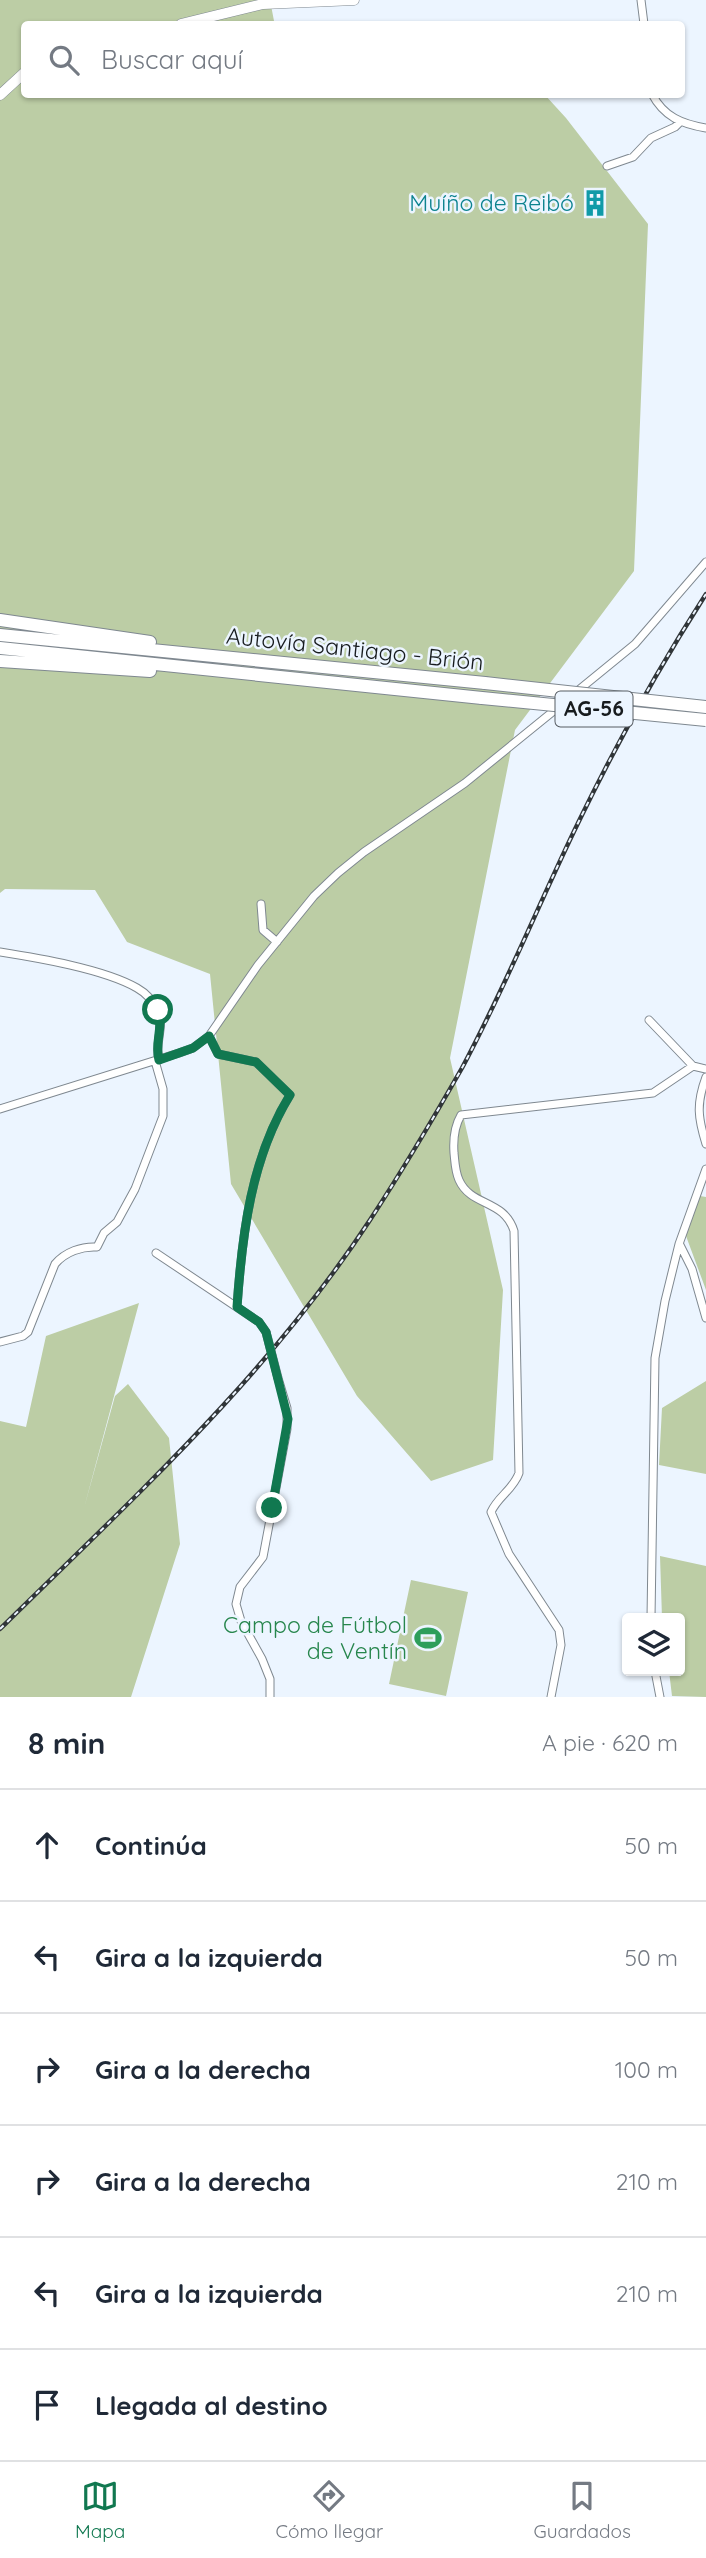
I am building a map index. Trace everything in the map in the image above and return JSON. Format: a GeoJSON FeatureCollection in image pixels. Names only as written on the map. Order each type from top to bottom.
{"type":"FeatureCollection","features":[{"type":"Feature","properties":{"kind":"highway"},"geometry":{"type":"LineString","coordinates":[[0,620],[170,645],[201,655]]}},
{"type":"Feature","properties":{"kind":"highway","name":"Autovía Santiago - Brión"},"geometry":{"type":"LineString","coordinates":[[0,635],[485,683],[706,708]]}},
{"type":"Feature","properties":{"kind":"highway","name":"Autovía Santiago - Brión"},"geometry":{"type":"LineString","coordinates":[[0,648],[706,720]]}},
{"type":"Feature","properties":{"kind":"highway"},"geometry":{"type":"LineString","coordinates":[[0,661],[197,674],[215,669]]}},
{"type":"Feature","properties":{"kind":"street"},"geometry":{"type":"LineString","coordinates":[[193,21],[256,5],[354,0]]}},
{"type":"Feature","properties":{"kind":"street"},"geometry":{"type":"LineString","coordinates":[[641,0],[644,21]]}},
{"type":"Feature","properties":{"kind":"street"},"geometry":{"type":"LineString","coordinates":[[0,95],[21,76]]}},
{"type":"Feature","properties":{"kind":"street"},"geometry":{"type":"LineString","coordinates":[[655,98],[679,123],[706,128]]}},
{"type":"Feature","properties":{"kind":"street"},"geometry":{"type":"LineString","coordinates":[[607,166],[634,157],[652,138],[679,123]]}},
{"type":"Feature","properties":{"kind":"street"},"geometry":{"type":"LineString","coordinates":[[0,1109],[193,1048],[209,1036],[258,965],[314,896],[338,873],[465,783],[635,644],[706,562]]}},
{"type":"Feature","properties":{"kind":"street"},"geometry":{"type":"LineString","coordinates":[[261,904],[263,930],[277,942]]}},
{"type":"Feature","properties":{"kind":"street"},"geometry":{"type":"LineString","coordinates":[[0,951],[88,970],[137,988],[149,997],[162,1021],[157,1060],[163,1089],[163,1116],[135,1189],[117,1222],[104,1233],[97,1247],[87,1246],[62,1255],[55,1264],[28,1332],[0,1342]]}},
{"type":"Feature","properties":{"kind":"street"},"geometry":{"type":"LineString","coordinates":[[649,1020],[693,1066],[706,1069]]}},
{"type":"Feature","properties":{"kind":"street"},"geometry":{"type":"LineString","coordinates":[[209,1036],[218,1054],[256,1062],[290,1095],[275,1120],[255,1175],[239,1275],[237,1307]]}},
{"type":"Feature","properties":{"kind":"street"},"geometry":{"type":"LineString","coordinates":[[551,1697],[561,1645],[559,1630],[509,1554],[491,1512],[494,1504],[515,1484],[519,1473],[514,1231],[504,1212],[469,1194],[459,1180],[456,1172],[454,1134],[461,1115],[653,1093],[693,1066]]}},
{"type":"Feature","properties":{"kind":"street"},"geometry":{"type":"LineString","coordinates":[[706,1077],[698,1105],[699,1122],[706,1144]]}},
{"type":"Feature","properties":{"kind":"street"},"geometry":{"type":"LineString","coordinates":[[651,1613],[655,1358],[679,1244],[706,1169]]}},
{"type":"Feature","properties":{"kind":"street"},"geometry":{"type":"LineString","coordinates":[[679,1244],[692,1269],[706,1318]]}},
{"type":"Feature","properties":{"kind":"street"},"geometry":{"type":"LineString","coordinates":[[156,1253],[259,1322],[266,1332],[287,1408],[287,1429],[262,1556],[240,1587],[236,1604],[241,1621],[270,1679],[270,1697]]}},
{"type":"Feature","properties":{"kind":"street"},"geometry":{"type":"LineString","coordinates":[[657,1676],[660,1697]]}},
{"type":"Feature","properties":{"kind":"green space"},"geometry":{"type":"Polygon","coordinates":[[[0,0],[270,0],[274,21],[21,21],[21,98],[548,98],[648,224],[634,571],[515,730],[450,1058],[503,1290],[493,1460],[431,1481],[357,1396],[231,1184],[210,974],[127,942],[95,890],[5,889],[0,893],[0,0]]]}},
{"type":"Feature","properties":{"kind":"green space"},"geometry":{"type":"Polygon","coordinates":[[[700,1196],[706,1197],[706,1290],[686,1236],[700,1196]]]}},
{"type":"Feature","properties":{"kind":"green space"},"geometry":{"type":"Polygon","coordinates":[[[139,1303],[84,1508],[115,1396],[128,1384],[169,1438],[180,1544],[131,1697],[0,1697],[0,1421],[26,1427],[46,1336],[139,1303]]]}},
{"type":"Feature","properties":{"kind":"green space"},"geometry":{"type":"Polygon","coordinates":[[[706,1381],[706,1474],[659,1465],[662,1408],[706,1381]]]}},
{"type":"Feature","properties":{"kind":"green space"},"geometry":{"type":"Polygon","coordinates":[[[660,1556],[706,1566],[706,1697],[672,1696],[670,1676],[685,1676],[685,1613],[662,1613],[660,1556]]]}},
{"type":"Feature","properties":{"kind":"green space","name":"Campo de Fútbol de Ventín"},"geometry":{"type":"Polygon","coordinates":[[[411,1580],[468,1592],[446,1696],[389,1684],[411,1580]]]}},
{"type":"Feature","properties":{"kind":"railway"},"geometry":{"type":"LineString","coordinates":[[0,1629],[196,1435],[287,1332],[330,1278],[370,1220],[462,1068],[608,763],[655,677],[706,594]]}},
{"type":"Feature","properties":{"kind":"place","name":"Muíño de Reibó"},"geometry":{"type":"Point","coordinates":[595,203]}},
{"type":"Feature","properties":{"kind":"place","name":"Campo de Fútbol de Ventín"},"geometry":{"type":"Point","coordinates":[428,1638]}},
{"type":"Feature","properties":{"kind":"route"},"geometry":{"type":"LineString","coordinates":[[158,1010],[162,1021],[157,1054],[159,1060],[193,1048],[209,1036],[218,1054],[256,1062],[290,1095],[275,1120],[255,1175],[239,1275],[237,1307],[259,1322],[266,1332],[287,1408],[287,1429],[272,1508]]}}]}
